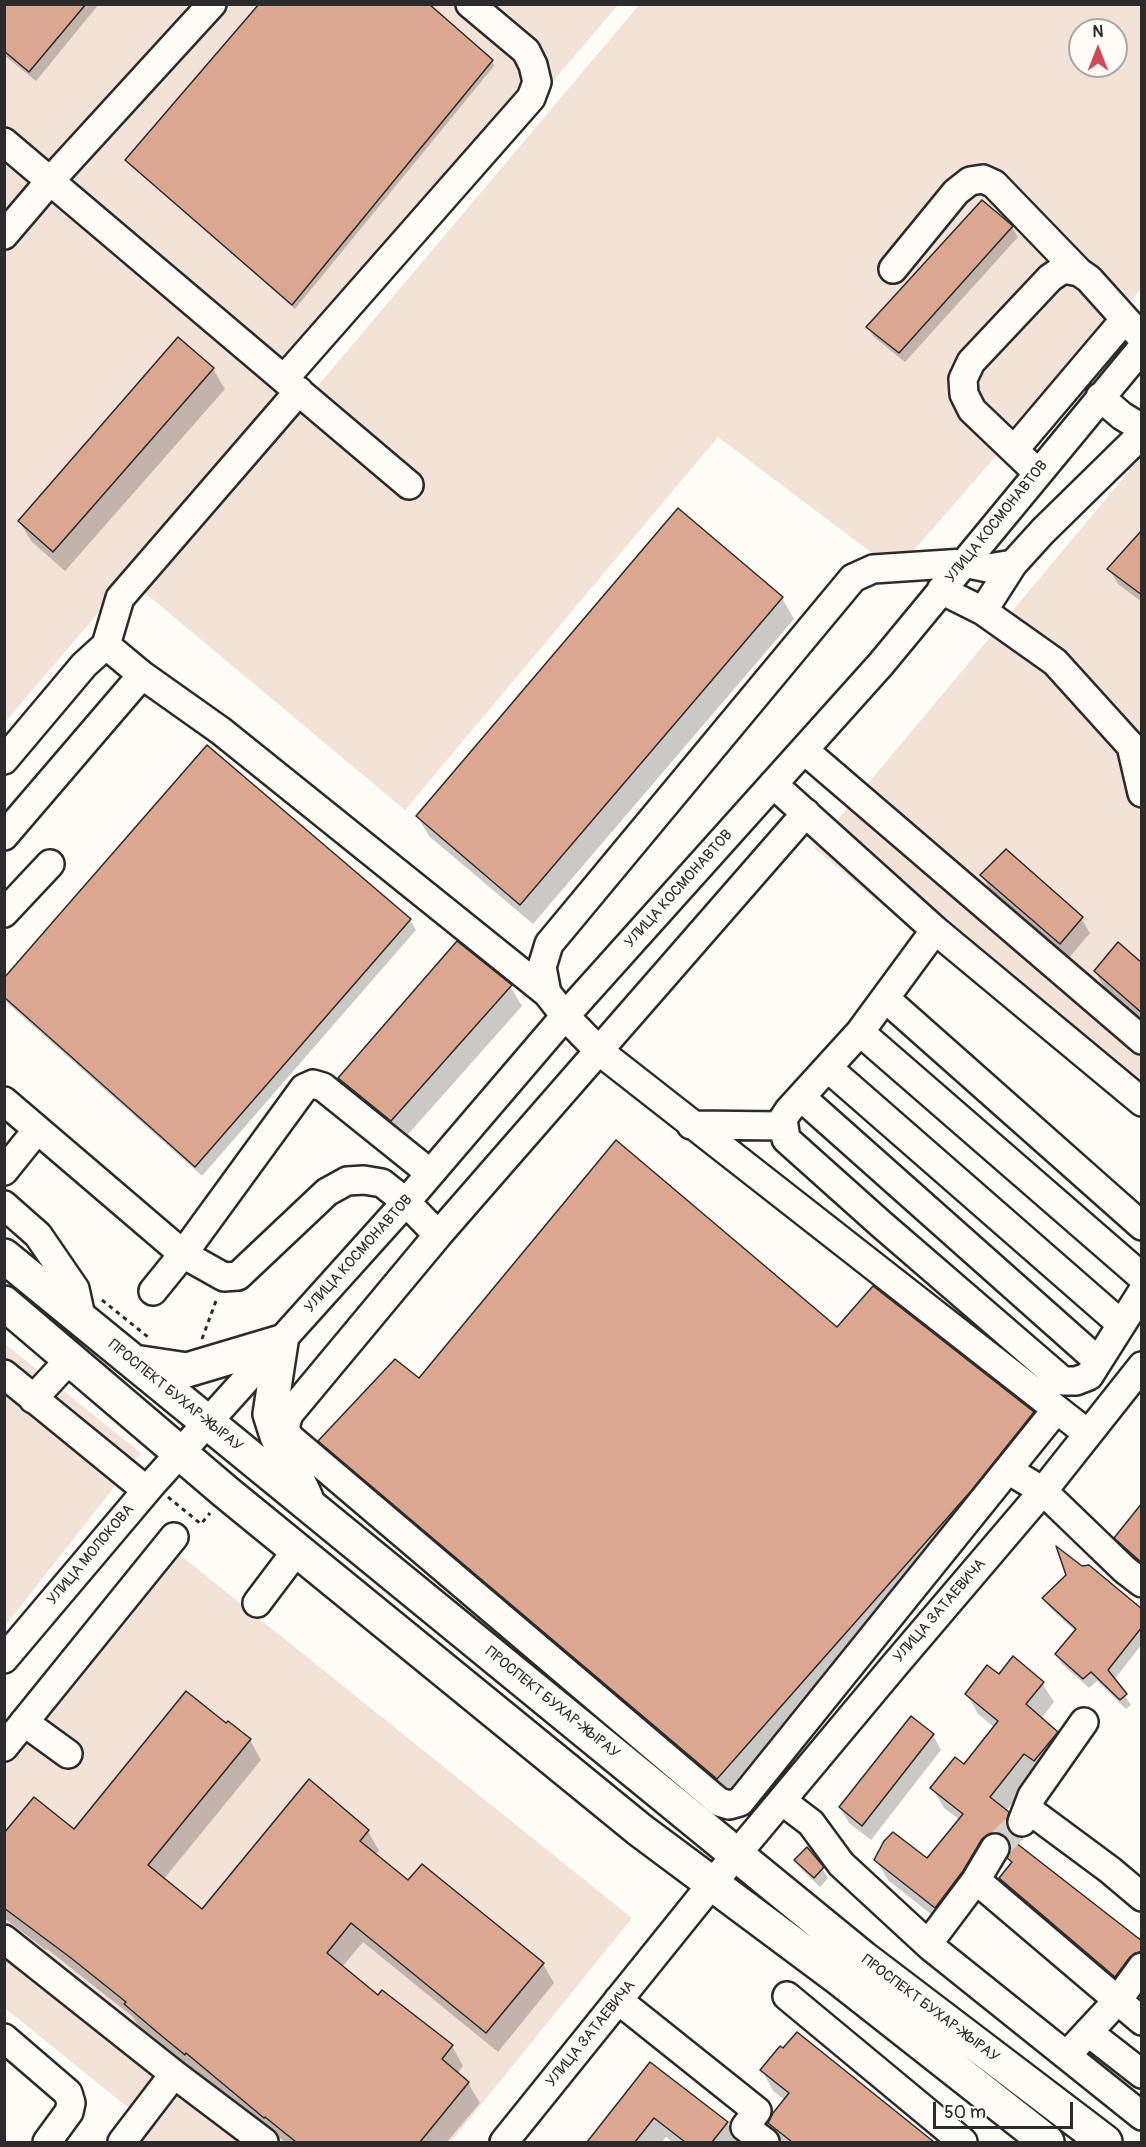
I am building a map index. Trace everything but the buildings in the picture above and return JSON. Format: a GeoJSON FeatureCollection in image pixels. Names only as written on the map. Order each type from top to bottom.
{"type":"FeatureCollection","features":[{"type":"Feature","properties":{"kind":"main road","name":"ПРОСПЕКТ БУХАР-ЖЫРАУ"},"geometry":{"type":"LineString","coordinates":[[4,1256],[88,1308],[142,1351],[207,1422],[863,1958],[1105,2142]]}},
{"type":"Feature","properties":{"kind":"main road","name":"ПРОСПЕКТ БУХАР-ЖЫРАУ"},"geometry":{"type":"LineString","coordinates":[[4,1303],[492,1711],[640,1830],[711,1885],[840,1978],[1047,2142]]}},
{"type":"Feature","properties":{"kind":"main road"},"geometry":{"type":"LineString","coordinates":[[142,1351],[188,1370],[281,1342],[270,1414],[277,1436],[310,1505]]}},
{"type":"Feature","properties":{"kind":"street"},"geometry":{"type":"LineString","coordinates":[[4,235],[50,181],[212,4]]}},
{"type":"Feature","properties":{"kind":"street"},"geometry":{"type":"LineString","coordinates":[[4,760],[84,665],[106,645],[120,598],[292,385],[531,98],[537,82],[533,65],[526,51],[470,4]]}},
{"type":"Feature","properties":{"kind":"street"},"geometry":{"type":"LineString","coordinates":[[4,142],[409,485]]}},
{"type":"Feature","properties":{"kind":"street"},"geometry":{"type":"LineString","coordinates":[[893,269],[957,192],[970,181],[983,179],[994,184],[1079,272],[1089,279],[1133,329],[1014,450]]}},
{"type":"Feature","properties":{"kind":"street"},"geometry":{"type":"LineString","coordinates":[[1038,472],[972,411],[964,394],[963,379],[971,362],[1050,278],[1063,269],[1079,272]]}},
{"type":"Feature","properties":{"kind":"street","name":"УЛИЦА КОСМОНАВТОВ"},"geometry":{"type":"LineString","coordinates":[[207,1422],[406,1202],[565,1016],[881,664],[1142,348]]}},
{"type":"Feature","properties":{"kind":"street"},"geometry":{"type":"LineString","coordinates":[[1100,397],[1122,416],[1142,428]]}},
{"type":"Feature","properties":{"kind":"street"},"geometry":{"type":"LineString","coordinates":[[983,611],[1013,564],[1043,531],[1142,434]]}},
{"type":"Feature","properties":{"kind":"street"},"geometry":{"type":"LineString","coordinates":[[547,993],[542,967],[549,944],[853,578],[873,569],[964,563],[988,568],[1013,564]]}},
{"type":"Feature","properties":{"kind":"street"},"geometry":{"type":"LineString","coordinates":[[941,590],[983,611],[1055,662],[1131,747],[1142,793]]}},
{"type":"Feature","properties":{"kind":"street"},"geometry":{"type":"LineString","coordinates":[[106,645],[142,675],[221,731],[547,993],[565,1016],[599,1051],[691,1125],[1087,1433]]}},
{"type":"Feature","properties":{"kind":"street"},"geometry":{"type":"LineString","coordinates":[[4,836],[142,675]]}},
{"type":"Feature","properties":{"kind":"street"},"geometry":{"type":"LineString","coordinates":[[804,750],[1142,1040]]}},
{"type":"Feature","properties":{"kind":"street"},"geometry":{"type":"LineString","coordinates":[[773,784],[936,930],[1142,1102]]}},
{"type":"Feature","properties":{"kind":"street"},"geometry":{"type":"LineString","coordinates":[[806,813],[438,1236],[289,1414],[285,1427],[289,1437],[719,1802],[729,1805],[740,1802],[1056,1410]]}},
{"type":"Feature","properties":{"kind":"street"},"geometry":{"type":"LineString","coordinates":[[4,913],[50,864]]}},
{"type":"Feature","properties":{"kind":"street"},"geometry":{"type":"LineString","coordinates":[[936,930],[860,1032],[783,1119],[786,1139],[822,1173],[1063,1381],[1076,1381],[1089,1376],[1142,1292]]}},
{"type":"Feature","properties":{"kind":"street"},"geometry":{"type":"LineString","coordinates":[[886,999],[1142,1226]]}},
{"type":"Feature","properties":{"kind":"street"},"geometry":{"type":"LineString","coordinates":[[860,1032],[1142,1276]]}},
{"type":"Feature","properties":{"kind":"street"},"geometry":{"type":"LineString","coordinates":[[828,1068],[1121,1324]]}},
{"type":"Feature","properties":{"kind":"street"},"geometry":{"type":"LineString","coordinates":[[153,1291],[183,1254],[304,1088],[313,1084],[323,1086],[430,1173]]}},
{"type":"Feature","properties":{"kind":"street"},"geometry":{"type":"LineString","coordinates":[[801,1097],[1098,1361]]}},
{"type":"Feature","properties":{"kind":"street"},"geometry":{"type":"LineString","coordinates":[[4,1101],[183,1254],[224,1277],[238,1276],[327,1192],[347,1181],[364,1180],[382,1184],[406,1202],[438,1236]]}},
{"type":"Feature","properties":{"kind":"street"},"geometry":{"type":"LineString","coordinates":[[691,1125],[783,1126]]}},
{"type":"Feature","properties":{"kind":"street"},"geometry":{"type":"LineString","coordinates":[[4,1171],[37,1130]]}},
{"type":"Feature","properties":{"kind":"street"},"geometry":{"type":"LineString","coordinates":[[4,1205],[38,1234],[88,1308]]}},
{"type":"Feature","properties":{"kind":"street"},"geometry":{"type":"LineString","coordinates":[[33,1399],[70,1359]]}},
{"type":"Feature","properties":{"kind":"street","name":"УЛИЦА ЗАТАЕВИЧА"},"geometry":{"type":"LineString","coordinates":[[504,2142],[711,1885],[1043,1491],[1142,1366]]}},
{"type":"Feature","properties":{"kind":"street"},"geometry":{"type":"LineString","coordinates":[[4,1374],[146,1490]]}},
{"type":"Feature","properties":{"kind":"street","name":"УЛИЦА МОЛОКОВА"},"geometry":{"type":"LineString","coordinates":[[4,1659],[146,1490],[207,1422]]}},
{"type":"Feature","properties":{"kind":"street"},"geometry":{"type":"LineString","coordinates":[[1008,1470],[1043,1491],[1125,1570],[1142,1583]]}},
{"type":"Feature","properties":{"kind":"street"},"geometry":{"type":"LineString","coordinates":[[4,1747],[174,1537]]}},
{"type":"Feature","properties":{"kind":"street"},"geometry":{"type":"LineString","coordinates":[[257,1603],[297,1550]]}},
{"type":"Feature","properties":{"kind":"street"},"geometry":{"type":"LineString","coordinates":[[849,1667],[873,1690]]}},
{"type":"Feature","properties":{"kind":"street"},"geometry":{"type":"LineString","coordinates":[[24,1722],[68,1754]]}},
{"type":"Feature","properties":{"kind":"street"},"geometry":{"type":"LineString","coordinates":[[1084,1722],[1032,1796],[1025,1816],[1110,1870],[1142,1897]]}},
{"type":"Feature","properties":{"kind":"street"},"geometry":{"type":"LineString","coordinates":[[782,1801],[811,1823],[842,1864],[928,1944],[1142,2116]]}},
{"type":"Feature","properties":{"kind":"street"},"geometry":{"type":"LineString","coordinates":[[928,1944],[976,1880],[995,1848]]}},
{"type":"Feature","properties":{"kind":"street"},"geometry":{"type":"LineString","coordinates":[[976,1880],[1142,2021]]}},
{"type":"Feature","properties":{"kind":"street"},"geometry":{"type":"LineString","coordinates":[[4,1939],[264,2142]]}},
{"type":"Feature","properties":{"kind":"street"},"geometry":{"type":"LineString","coordinates":[[1067,2055],[1118,2000],[1142,1967]]}},
{"type":"Feature","properties":{"kind":"street"},"geometry":{"type":"LineString","coordinates":[[787,1996],[963,2142]]}},
{"type":"Feature","properties":{"kind":"street"},"geometry":{"type":"LineString","coordinates":[[618,2000],[757,2111],[745,2127],[765,2142]]}},
{"type":"Feature","properties":{"kind":"street"},"geometry":{"type":"LineString","coordinates":[[1088,2032],[1142,2074]]}},
{"type":"Feature","properties":{"kind":"street"},"geometry":{"type":"LineString","coordinates":[[4,2038],[68,2093],[71,2103],[69,2112],[47,2142]]}},
{"type":"Feature","properties":{"kind":"street"},"geometry":{"type":"LineString","coordinates":[[122,2142],[174,2074]]}},
{"type":"Feature","properties":{"kind":"path"},"geometry":{"type":"LineString","coordinates":[[188,1370],[212,1314],[224,1277]]}},
{"type":"Feature","properties":{"kind":"path"},"geometry":{"type":"LineString","coordinates":[[88,1308],[142,1351]]}},
{"type":"Feature","properties":{"kind":"shaded area"},"geometry":{"type":"Polygon","coordinates":[[[5,5],[618,5],[5,722],[5,5]]]}},
{"type":"Feature","properties":{"kind":"shaded area"},"geometry":{"type":"Polygon","coordinates":[[[639,5],[1141,5],[1141,289],[896,571],[718,437],[405,810],[144,592],[639,5]]]}},
{"type":"Feature","properties":{"kind":"shaded area"},"geometry":{"type":"Polygon","coordinates":[[[1141,457],[1141,1120],[814,848],[1141,457]]]}},
{"type":"Feature","properties":{"kind":"shaded area"},"geometry":{"type":"Polygon","coordinates":[[[5,1344],[141,1453],[5,1626],[5,1344]]]}},
{"type":"Feature","properties":{"kind":"shaded area"},"geometry":{"type":"Polygon","coordinates":[[[155,1535],[632,1918],[451,2142],[115,2142],[137,2115],[5,2008],[4,1722],[155,1535]]]}},
{"type":"Feature","properties":{"kind":"tunnel"},"geometry":{"type":"LineString","coordinates":[[995,1848],[1022,1822]]}}]}
